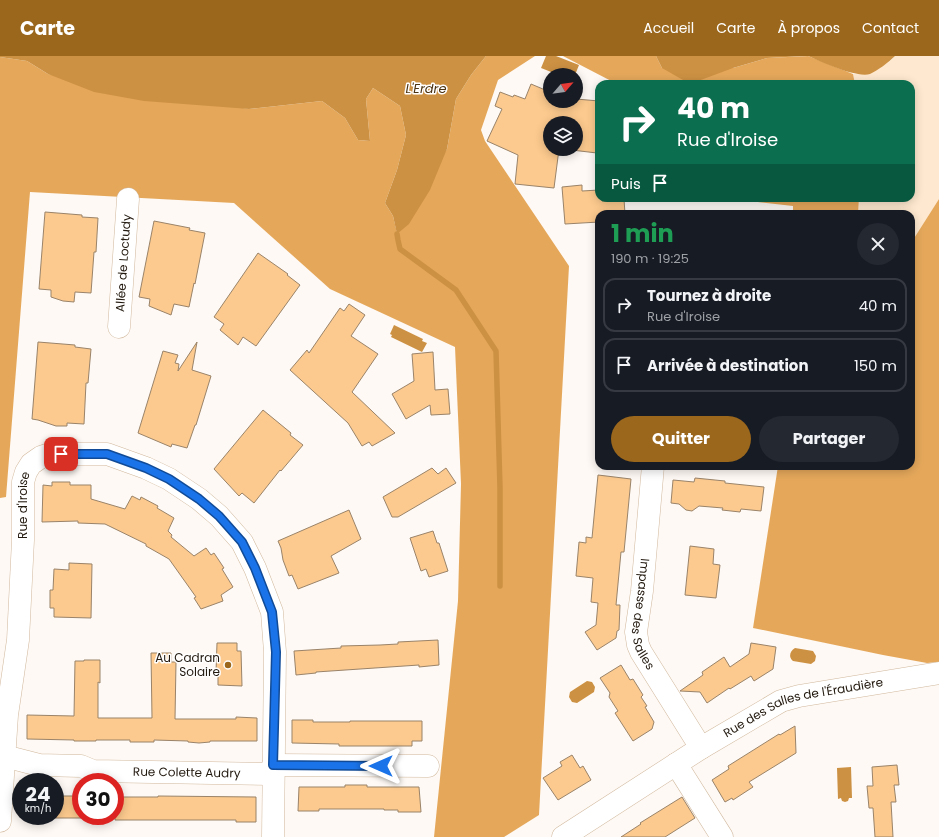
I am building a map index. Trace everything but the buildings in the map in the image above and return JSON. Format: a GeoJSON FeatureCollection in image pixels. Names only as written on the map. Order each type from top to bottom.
{"type":"FeatureCollection","features":[{"type":"Feature","properties":{"kind":"street","name":"Allée de Loctudy"},"geometry":{"type":"LineString","coordinates":[[119,327],[128,199]]}},
{"type":"Feature","properties":{"kind":"street","name":"Rue d'Iroise"},"geometry":{"type":"LineString","coordinates":[[0,821],[3,756],[7,715],[18,640],[23,540],[23,482],[26,472],[31,464],[40,457],[50,454],[107,454],[146,468],[169,479],[199,499],[219,516],[242,542],[255,568],[272,612],[276,652],[273,837]]}},
{"type":"Feature","properties":{"kind":"street","name":"Impasse des Salles"},"geometry":{"type":"LineString","coordinates":[[653,470],[642,591],[636,632],[637,640],[641,652],[701,748]]}},
{"type":"Feature","properties":{"kind":"street","name":"Rue des Salles de l'Éraudière"},"geometry":{"type":"LineString","coordinates":[[563,837],[701,748],[772,706],[790,698],[939,673]]}},
{"type":"Feature","properties":{"kind":"street","name":"Rue Colette Audry"},"geometry":{"type":"LineString","coordinates":[[3,756],[38,765],[81,766],[93,771],[273,770],[428,766]]}},
{"type":"Feature","properties":{"kind":"street"},"geometry":{"type":"LineString","coordinates":[[676,764],[722,837]]}},
{"type":"Feature","properties":{"kind":"shaded area"},"geometry":{"type":"Polygon","coordinates":[[[486,56],[535,56],[498,80],[481,130],[485,141],[569,266],[539,815],[504,837],[434,837],[458,601],[461,484],[455,347],[330,289],[234,203],[30,192],[6,497],[0,498],[0,57],[27,61],[48,74],[249,109],[322,101],[345,118],[358,140],[370,141],[366,99],[373,88],[400,106],[406,135],[397,170],[385,203],[393,216],[397,233],[447,149],[456,99],[471,75],[486,56]]]}},
{"type":"Feature","properties":{"kind":"shaded area"},"geometry":{"type":"Polygon","coordinates":[[[563,56],[656,56],[662,68],[733,68],[767,58],[808,56],[853,74],[854,80],[609,80],[563,56]]]}},
{"type":"Feature","properties":{"kind":"shaded area"},"geometry":{"type":"Polygon","coordinates":[[[895,56],[939,56],[939,199],[915,237],[915,210],[858,210],[859,202],[915,202],[915,80],[854,80],[853,74],[869,74],[890,61],[895,56]]]}},
{"type":"Feature","properties":{"kind":"shaded area"},"geometry":{"type":"Polygon","coordinates":[[[939,199],[939,662],[927,663],[753,628],[777,470],[915,470],[915,237],[939,199]]]}},
{"type":"Feature","properties":{"kind":"shaded area"},"geometry":{"type":"Polygon","coordinates":[[[758,202],[859,202],[858,210],[793,210],[793,206],[758,202]]]}},
{"type":"Feature","properties":{"kind":"water","name":"L'Erdre"},"geometry":{"type":"Polygon","coordinates":[[[0,56],[486,56],[471,75],[456,99],[447,149],[430,190],[409,224],[397,234],[393,216],[385,203],[397,170],[406,135],[400,106],[373,88],[366,99],[370,141],[358,140],[345,118],[322,101],[249,109],[144,101],[94,92],[48,74],[27,61],[0,56]]]}},
{"type":"Feature","properties":{"kind":"water"},"geometry":{"type":"Polygon","coordinates":[[[546,56],[556,56],[579,65],[578,68],[541,68],[546,56]]]}},
{"type":"Feature","properties":{"kind":"water"},"geometry":{"type":"Polygon","coordinates":[[[656,56],[805,56],[767,58],[733,68],[701,80],[683,80],[662,68],[656,56]]]}},
{"type":"Feature","properties":{"kind":"water"},"geometry":{"type":"Polygon","coordinates":[[[808,56],[895,56],[876,71],[864,75],[839,69],[808,56]]]}},
{"type":"Feature","properties":{"kind":"water"},"geometry":{"type":"Polygon","coordinates":[[[394,325],[423,339],[422,341],[427,343],[422,352],[391,337],[392,335],[390,334],[394,325]]]}},
{"type":"Feature","properties":{"kind":"water"},"geometry":{"type":"Polygon","coordinates":[[[795,648],[813,651],[816,656],[815,661],[811,664],[793,661],[790,658],[790,654],[795,648]]]}},
{"type":"Feature","properties":{"kind":"water"},"geometry":{"type":"Polygon","coordinates":[[[587,681],[592,682],[595,687],[594,692],[577,703],[572,702],[569,697],[570,692],[587,681]]]}},
{"type":"Feature","properties":{"kind":"water"},"geometry":{"type":"Polygon","coordinates":[[[851,767],[852,798],[849,798],[848,801],[845,802],[842,801],[841,798],[838,799],[837,768],[851,767]]]}},
{"type":"Feature","properties":{"kind":"waterway"},"geometry":{"type":"LineString","coordinates":[[397,234],[400,249],[456,290],[496,351],[500,488],[500,586]]}},
{"type":"Feature","properties":{"kind":"place","name":"Au Cadran Solaire"},"geometry":{"type":"Point","coordinates":[228,665]}},
{"type":"Feature","properties":{"kind":"route"},"geometry":{"type":"LineString","coordinates":[[61,454],[107,454],[146,468],[169,479],[199,499],[219,516],[242,542],[255,568],[272,612],[276,652],[273,765],[381,766]]}}]}
